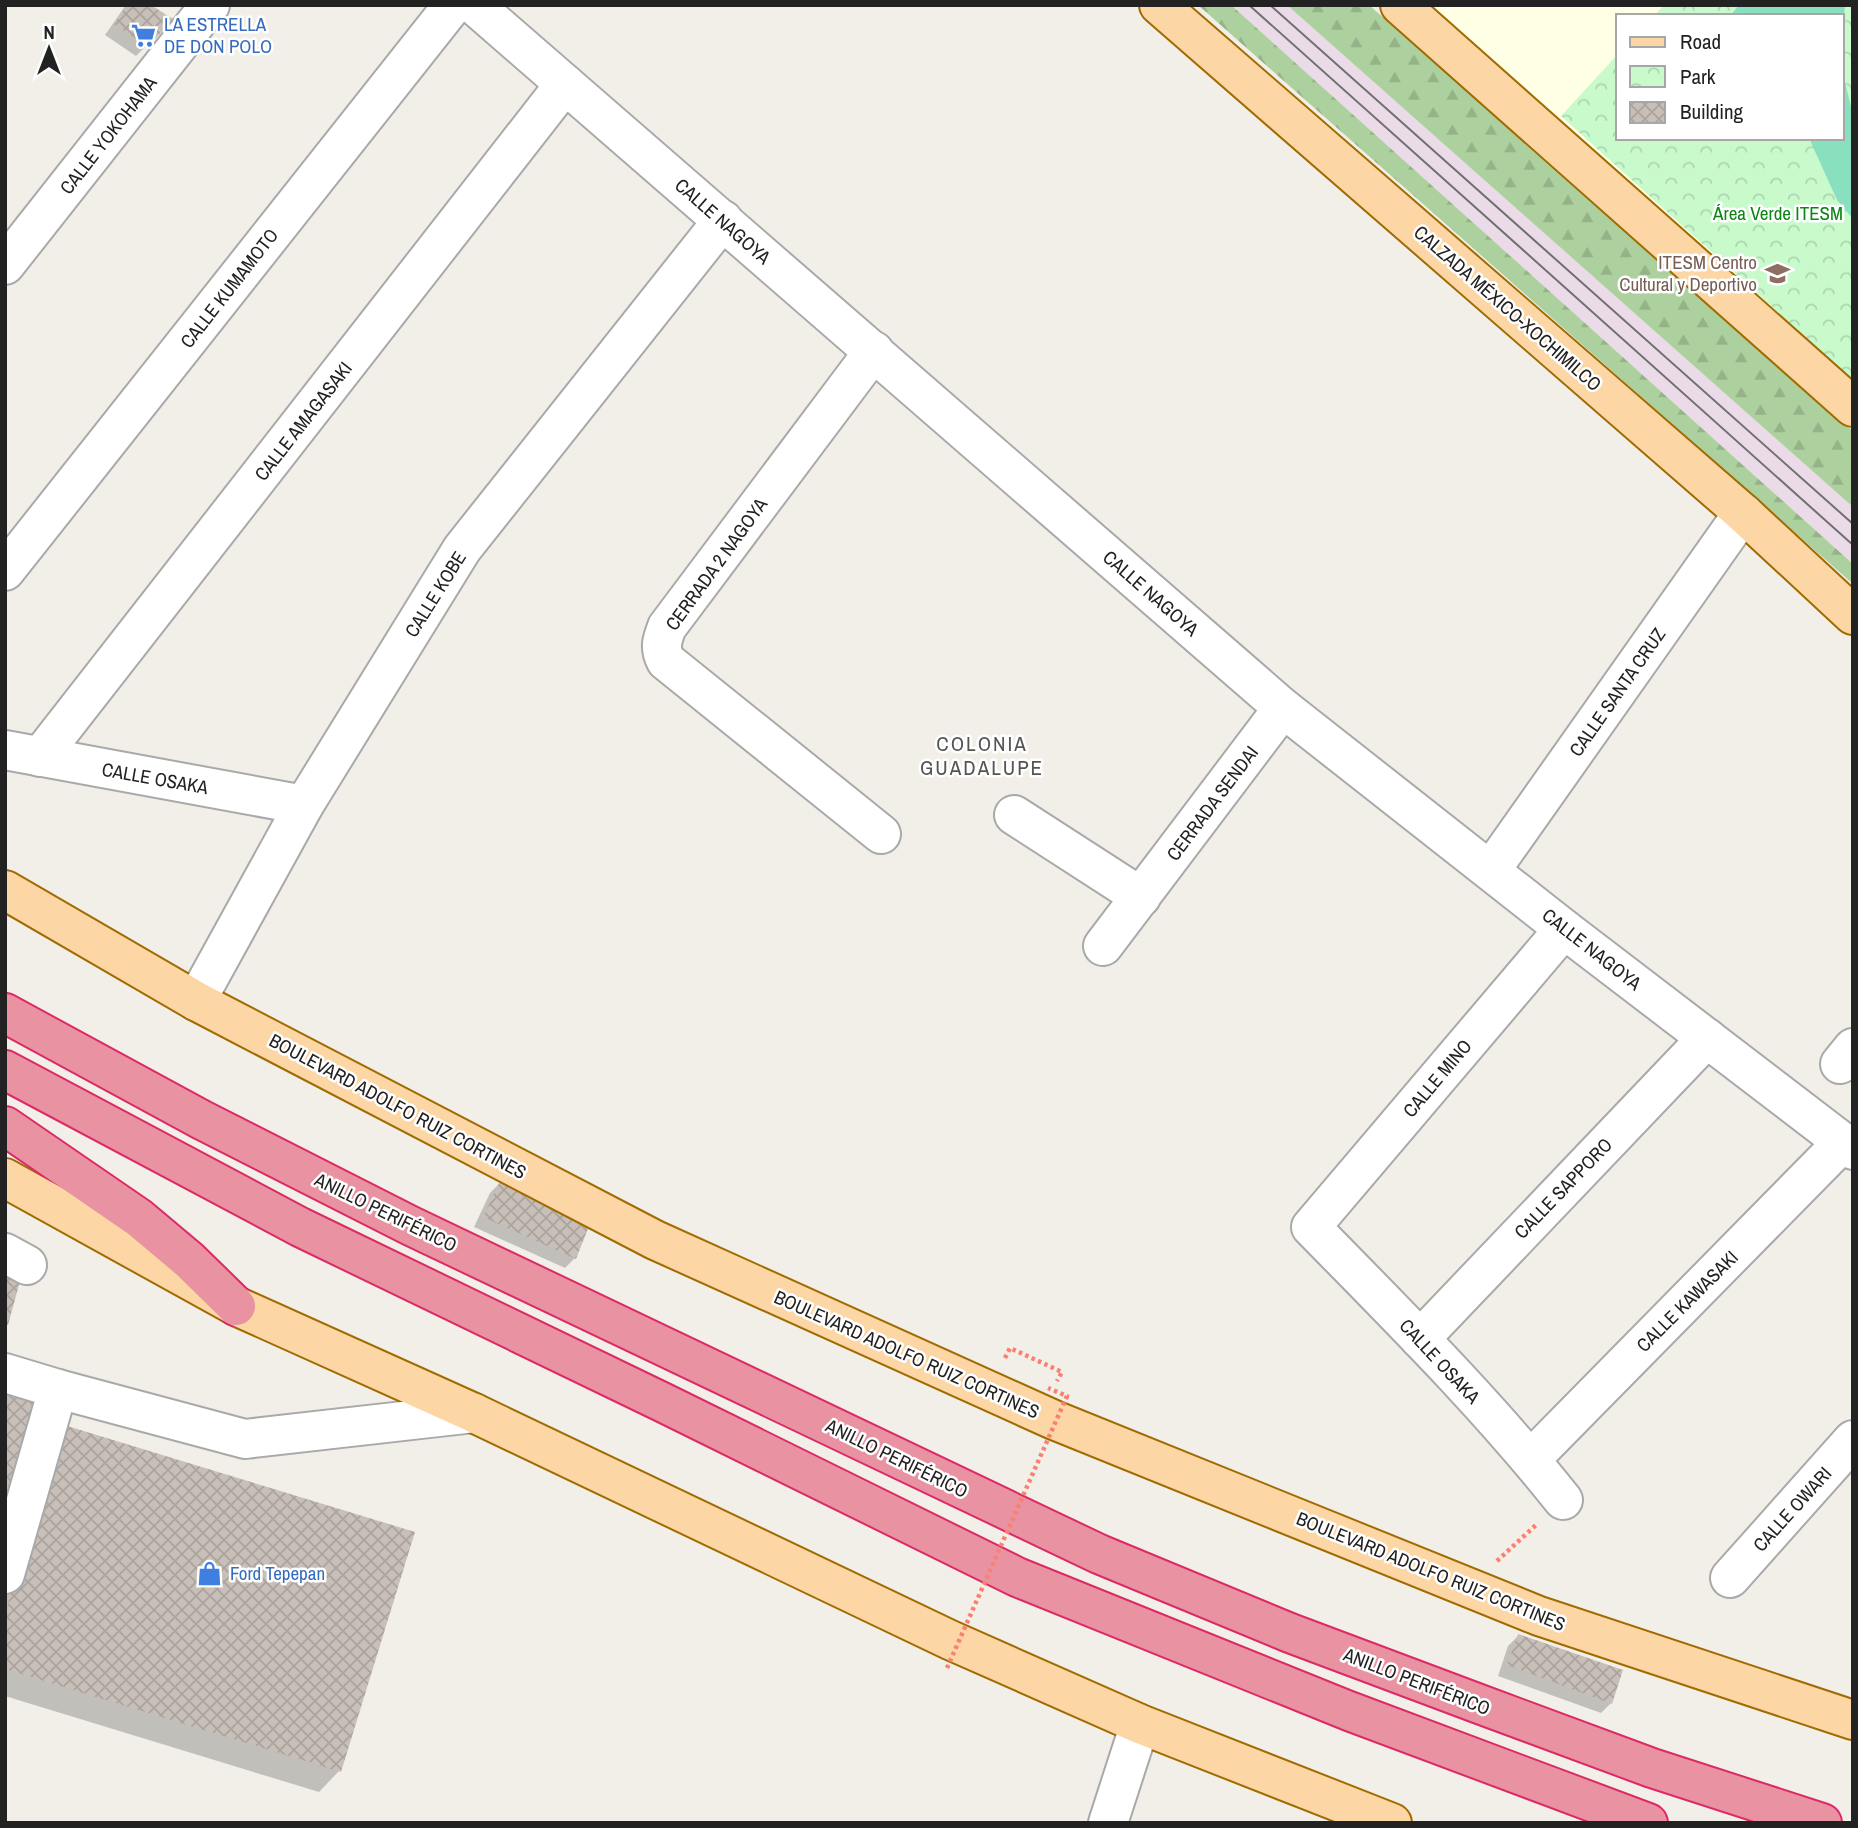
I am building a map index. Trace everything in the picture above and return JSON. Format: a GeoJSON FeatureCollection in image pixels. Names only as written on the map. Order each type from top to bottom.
{"type":"FeatureCollection","features":[{"type":"Feature","properties":{"kind":"highway","name":"ANILLO PERIFÉRICO"},"geometry":{"type":"LineString","coordinates":[[5,1013],[202,1120],[411,1226],[1099,1554],[1290,1633],[1482,1706],[1652,1768],[1822,1823]]}},
{"type":"Feature","properties":{"kind":"highway"},"geometry":{"type":"LineString","coordinates":[[5,1070],[300,1227],[1017,1577],[1349,1711],[1648,1823]]}},
{"type":"Feature","properties":{"kind":"highway"},"geometry":{"type":"LineString","coordinates":[[5,1126],[139,1218],[189,1260],[236,1306]]}},
{"type":"Feature","properties":{"kind":"main road","name":"CALZADA MÉXICO-XOCHIMILCO"},"geometry":{"type":"LineString","coordinates":[[1159,5],[1743,513],[1853,615]]}},
{"type":"Feature","properties":{"kind":"main road"},"geometry":{"type":"LineString","coordinates":[[1400,5],[1853,407]]}},
{"type":"Feature","properties":{"kind":"main road","name":"BOULEVARD ADOLFO RUIZ CORTINES"},"geometry":{"type":"LineString","coordinates":[[5,890],[196,1001],[655,1240],[1055,1420],[1539,1616],[1853,1720]]}},
{"type":"Feature","properties":{"kind":"main road"},"geometry":{"type":"LineString","coordinates":[[5,1178],[236,1306],[474,1413],[950,1640],[1140,1724],[1392,1823]]}},
{"type":"Feature","properties":{"kind":"street","name":"CALLE YOKOHAMA"},"geometry":{"type":"LineString","coordinates":[[5,265],[210,5]]}},
{"type":"Feature","properties":{"kind":"street","name":"CALLE KUMAMOTO"},"geometry":{"type":"LineString","coordinates":[[5,572],[453,5]]}},
{"type":"Feature","properties":{"kind":"street","name":"CALLE NAGOYA"},"geometry":{"type":"LineString","coordinates":[[474,5],[1283,708],[1564,929],[1848,1146]]}},
{"type":"Feature","properties":{"kind":"street","name":"CALLE AMAGASAKI"},"geometry":{"type":"LineString","coordinates":[[23,754],[565,84]]}},
{"type":"Feature","properties":{"kind":"street","name":"CALLE KOBE"},"geometry":{"type":"LineString","coordinates":[[196,1001],[304,805],[462,549],[723,220]]}},
{"type":"Feature","properties":{"kind":"street","name":"CERRADA 2 NAGOYA"},"geometry":{"type":"LineString","coordinates":[[874,351],[667,627],[661,640],[661,652],[666,661],[881,834]]}},
{"type":"Feature","properties":{"kind":"street","name":"CALLE SANTA CRUZ"},"geometry":{"type":"LineString","coordinates":[[1491,870],[1743,513]]}},
{"type":"Feature","properties":{"kind":"street","name":"CERRADA SENDAI"},"geometry":{"type":"LineString","coordinates":[[1103,946],[1283,708]]}},
{"type":"Feature","properties":{"kind":"street","name":"CALLE OSAKA"},"geometry":{"type":"LineString","coordinates":[[23,754],[304,805]]}},
{"type":"Feature","properties":{"kind":"street"},"geometry":{"type":"LineString","coordinates":[[1014,815],[1141,897]]}},
{"type":"Feature","properties":{"kind":"street","name":"CALLE MINO"},"geometry":{"type":"LineString","coordinates":[[1311,1227],[1564,929]]}},
{"type":"Feature","properties":{"kind":"street","name":"CALLE SAPPORO"},"geometry":{"type":"LineString","coordinates":[[1420,1339],[1707,1038]]}},
{"type":"Feature","properties":{"kind":"street","name":"CALLE KAWASAKI"},"geometry":{"type":"LineString","coordinates":[[1531,1459],[1848,1146]]}},
{"type":"Feature","properties":{"kind":"street","name":"CALLE OSAKA"},"geometry":{"type":"LineString","coordinates":[[1311,1227],[1531,1459],[1563,1500]]}},
{"type":"Feature","properties":{"kind":"street"},"geometry":{"type":"LineString","coordinates":[[5,1373],[245,1439],[474,1413]]}},
{"type":"Feature","properties":{"kind":"street"},"geometry":{"type":"LineString","coordinates":[[5,1574],[58,1389]]}},
{"type":"Feature","properties":{"kind":"street","name":"CALLE OWARI"},"geometry":{"type":"LineString","coordinates":[[1730,1578],[1853,1440]]}},
{"type":"Feature","properties":{"kind":"street"},"geometry":{"type":"LineString","coordinates":[[1108,1823],[1140,1724]]}},
{"type":"Feature","properties":{"kind":"path"},"geometry":{"type":"LineString","coordinates":[[947,1668],[1067,1396],[1048,1388]]}},
{"type":"Feature","properties":{"kind":"path"},"geometry":{"type":"LineString","coordinates":[[1469,1588],[1563,1500]]}},
{"type":"Feature","properties":{"kind":"shaded area"},"geometry":{"type":"Polygon","coordinates":[[[1231,5],[1287,5],[1853,507],[1853,564],[1231,5]]]}},
{"type":"Feature","properties":{"kind":"shaded area","name":"ITESM Centro Cultural y Deportivo"},"geometry":{"type":"Polygon","coordinates":[[[1400,5],[1853,5],[1853,407],[1400,5]]]}},
{"type":"Feature","properties":{"kind":"green space"},"geometry":{"type":"Polygon","coordinates":[[[1198,5],[1231,5],[1853,564],[1853,584],[1198,5]]]}},
{"type":"Feature","properties":{"kind":"green space"},"geometry":{"type":"Polygon","coordinates":[[[1287,5],[1369,5],[1853,431],[1853,507],[1287,5]]]}},
{"type":"Feature","properties":{"kind":"green space","name":"Área Verde ITESM"},"geometry":{"type":"Polygon","coordinates":[[[1664,5],[1853,5],[1853,380],[1561,116],[1616,56],[1616,140],[1844,140],[1844,14],[1656,14],[1664,5]]]}},
{"type":"Feature","properties":{"kind":"green space"},"geometry":{"type":"Polygon","coordinates":[[[1739,5],[1845,5],[1844,15],[1732,14],[1739,5]]]}},
{"type":"Feature","properties":{"kind":"green space"},"geometry":{"type":"Polygon","coordinates":[[[1844,78],[1853,115],[1853,219],[1837,200],[1810,140],[1844,140],[1844,78]]]}},
{"type":"Feature","properties":{"kind":"building","name":"LA ESTRELLA DE DON POLO"},"geometry":{"type":"Polygon","coordinates":[[[127,5],[151,5],[173,19],[148,47],[114,24],[127,5]]]}},
{"type":"Feature","properties":{"kind":"building"},"geometry":{"type":"Polygon","coordinates":[[[500,1181],[591,1221],[576,1259],[483,1217],[500,1181]]]}},
{"type":"Feature","properties":{"kind":"building"},"geometry":{"type":"Polygon","coordinates":[[[5,1266],[22,1274],[8,1325],[5,1324],[5,1266]]]}},
{"type":"Feature","properties":{"kind":"building"},"geometry":{"type":"Polygon","coordinates":[[[5,1382],[45,1394],[5,1531],[5,1382]]]}},
{"type":"Feature","properties":{"kind":"building","name":"Ford Tepepan"},"geometry":{"type":"Polygon","coordinates":[[[64,1425],[415,1532],[341,1772],[5,1669],[5,1613],[64,1425]]]}},
{"type":"Feature","properties":{"kind":"building"},"geometry":{"type":"Polygon","coordinates":[[[1518,1634],[1623,1670],[1612,1704],[1507,1665],[1518,1634]]]}},
{"type":"Feature","properties":{"kind":"tram line"},"geometry":{"type":"LineString","coordinates":[[1249,5],[1853,545]]}},
{"type":"Feature","properties":{"kind":"tram line"},"geometry":{"type":"LineString","coordinates":[[1270,5],[1853,524]]}},
{"type":"Feature","properties":{"kind":"place","name":"LA ESTRELLA DE DON POLO"},"geometry":{"type":"Point","coordinates":[144,35]}},
{"type":"Feature","properties":{"kind":"place","name":"ITESM Centro Cultural y Deportivo"},"geometry":{"type":"Point","coordinates":[1777,273]}},
{"type":"Feature","properties":{"kind":"place","name":"Ford Tepepan"},"geometry":{"type":"Point","coordinates":[210,1573]}},
{"type":"Feature","properties":{"kind":"district","name":"COLONIA GUADALUPE"},"geometry":{"type":"Point","coordinates":[982,755]}}]}
